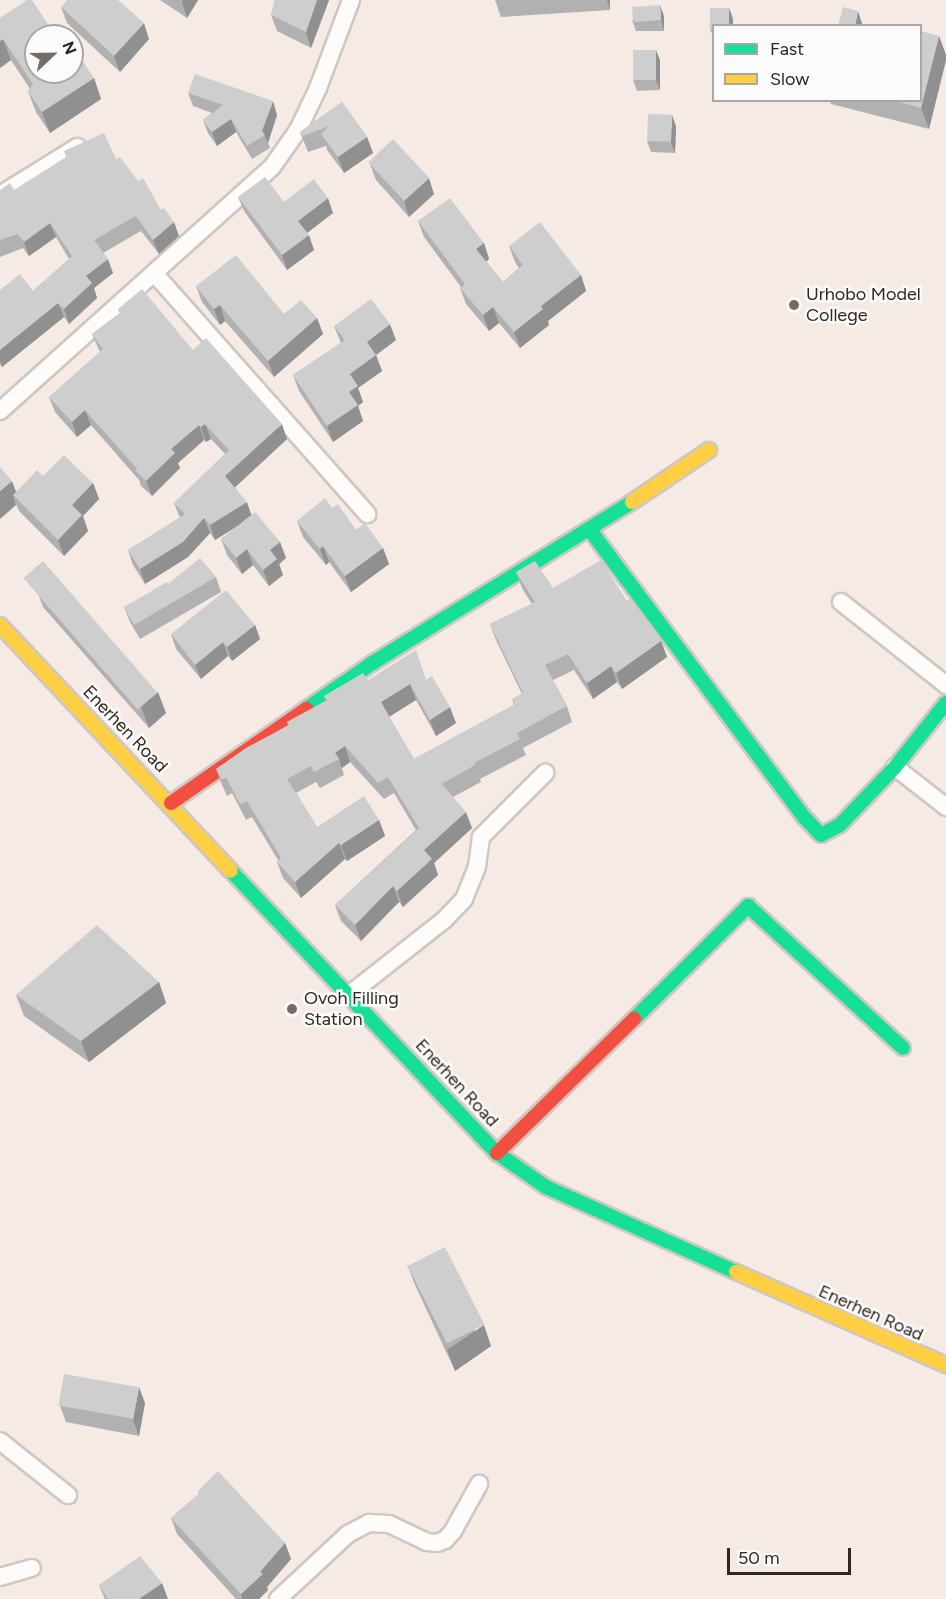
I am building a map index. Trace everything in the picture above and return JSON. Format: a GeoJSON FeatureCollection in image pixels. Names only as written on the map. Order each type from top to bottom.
{"type":"FeatureCollection","features":[{"type":"Feature","properties":{"kind":"street"},"geometry":{"type":"LineString","coordinates":[[0,411],[272,168],[298,130],[318,88],[351,0]]}},
{"type":"Feature","properties":{"kind":"street"},"geometry":{"type":"LineString","coordinates":[[0,195],[77,147]]}},
{"type":"Feature","properties":{"kind":"street"},"geometry":{"type":"LineString","coordinates":[[154,273],[367,514]]}},
{"type":"Feature","properties":{"kind":"street"},"geometry":{"type":"LineString","coordinates":[[171,803],[374,662],[590,530],[709,450]]}},
{"type":"Feature","properties":{"kind":"street"},"geometry":{"type":"LineString","coordinates":[[590,530],[805,818],[821,835],[840,825],[895,767],[946,703]]}},
{"type":"Feature","properties":{"kind":"street"},"geometry":{"type":"LineString","coordinates":[[841,602],[946,685]]}},
{"type":"Feature","properties":{"kind":"street","name":"Enerhen Road"},"geometry":{"type":"LineString","coordinates":[[0,625],[171,803],[497,1153],[546,1186],[946,1365]]}},
{"type":"Feature","properties":{"kind":"street"},"geometry":{"type":"LineString","coordinates":[[895,767],[946,807]]}},
{"type":"Feature","properties":{"kind":"street"},"geometry":{"type":"LineString","coordinates":[[350,994],[444,920],[464,899],[477,866],[481,837],[545,773]]}},
{"type":"Feature","properties":{"kind":"street"},"geometry":{"type":"LineString","coordinates":[[497,1153],[748,906],[903,1048]]}},
{"type":"Feature","properties":{"kind":"street"},"geometry":{"type":"LineString","coordinates":[[0,1441],[68,1495]]}},
{"type":"Feature","properties":{"kind":"street"},"geometry":{"type":"LineString","coordinates":[[278,1599],[348,1534],[369,1523],[389,1524],[427,1542],[437,1543],[445,1540],[453,1531],[479,1484]]}},
{"type":"Feature","properties":{"kind":"street"},"geometry":{"type":"LineString","coordinates":[[0,1577],[32,1568]]}},
{"type":"Feature","properties":{"kind":"building"},"geometry":{"type":"Polygon","coordinates":[[[27,0],[32,0],[48,24],[24,24],[24,70],[3,39],[0,41],[0,18],[27,0]]]}},
{"type":"Feature","properties":{"kind":"building"},"geometry":{"type":"Polygon","coordinates":[[[67,0],[118,0],[144,23],[114,56],[84,28],[84,24],[79,24],[61,7],[67,0]]]}},
{"type":"Feature","properties":{"kind":"building"},"geometry":{"type":"Polygon","coordinates":[[[275,0],[317,0],[306,32],[271,15],[275,0]]]}},
{"type":"Feature","properties":{"kind":"building"},"geometry":{"type":"Polygon","coordinates":[[[660,5],[661,20],[633,22],[632,7],[660,5]]]}},
{"type":"Feature","properties":{"kind":"building"},"geometry":{"type":"Polygon","coordinates":[[[843,7],[858,11],[855,24],[839,24],[843,7]]]}},
{"type":"Feature","properties":{"kind":"building"},"geometry":{"type":"Polygon","coordinates":[[[710,8],[729,8],[729,24],[712,24],[712,29],[710,29],[710,8]]]}},
{"type":"Feature","properties":{"kind":"building"},"geometry":{"type":"Polygon","coordinates":[[[922,31],[939,36],[921,108],[900,102],[922,102],[922,31]]]}},
{"type":"Feature","properties":{"kind":"building"},"geometry":{"type":"Polygon","coordinates":[[[633,50],[656,50],[656,80],[633,80],[633,50]]]}},
{"type":"Feature","properties":{"kind":"building"},"geometry":{"type":"Polygon","coordinates":[[[84,63],[94,78],[42,112],[28,91],[33,84],[84,84],[84,63]]]}},
{"type":"Feature","properties":{"kind":"building"},"geometry":{"type":"Polygon","coordinates":[[[195,74],[273,101],[262,131],[265,135],[247,146],[231,119],[212,132],[203,120],[223,105],[188,93],[195,74]]]}},
{"type":"Feature","properties":{"kind":"building"},"geometry":{"type":"Polygon","coordinates":[[[342,102],[367,137],[338,157],[321,134],[329,126],[303,136],[300,132],[342,102]]]}},
{"type":"Feature","properties":{"kind":"building"},"geometry":{"type":"Polygon","coordinates":[[[648,114],[672,115],[671,142],[647,141],[648,114]]]}},
{"type":"Feature","properties":{"kind":"building"},"geometry":{"type":"Polygon","coordinates":[[[104,133],[116,159],[120,157],[138,181],[143,178],[161,210],[164,208],[174,222],[153,240],[136,216],[94,240],[108,259],[86,276],[92,283],[64,309],[58,303],[0,350],[0,290],[20,274],[33,291],[72,256],[50,223],[24,242],[18,234],[0,240],[0,190],[10,183],[14,190],[66,157],[64,151],[104,133]]]}},
{"type":"Feature","properties":{"kind":"building"},"geometry":{"type":"Polygon","coordinates":[[[393,139],[429,178],[404,201],[368,162],[393,139]]]}},
{"type":"Feature","properties":{"kind":"building"},"geometry":{"type":"Polygon","coordinates":[[[265,177],[284,202],[314,179],[328,198],[298,221],[309,235],[282,255],[238,197],[265,177]]]}},
{"type":"Feature","properties":{"kind":"building"},"geometry":{"type":"Polygon","coordinates":[[[450,198],[484,243],[476,249],[503,282],[523,265],[509,246],[540,222],[581,275],[541,306],[543,309],[514,332],[493,307],[483,315],[460,288],[465,284],[418,221],[450,198]]]}},
{"type":"Feature","properties":{"kind":"building"},"geometry":{"type":"Polygon","coordinates":[[[236,255],[284,314],[301,300],[317,318],[268,361],[220,305],[214,309],[196,286],[236,255]]]}},
{"type":"Feature","properties":{"kind":"building"},"geometry":{"type":"Polygon","coordinates":[[[142,289],[193,350],[206,338],[282,424],[225,476],[247,502],[210,525],[204,518],[183,542],[140,569],[128,550],[185,514],[174,503],[229,450],[205,424],[201,427],[199,425],[171,449],[175,453],[146,481],[85,410],[72,422],[49,397],[103,349],[92,334],[121,313],[118,309],[142,289]]]}},
{"type":"Feature","properties":{"kind":"building"},"geometry":{"type":"Polygon","coordinates":[[[371,299],[390,324],[367,342],[376,355],[350,374],[358,386],[349,392],[358,405],[327,426],[293,375],[345,340],[334,326],[371,299]]]}},
{"type":"Feature","properties":{"kind":"building"},"geometry":{"type":"Polygon","coordinates":[[[64,455],[93,483],[72,505],[82,515],[58,540],[13,495],[37,470],[43,476],[64,455]]]}},
{"type":"Feature","properties":{"kind":"building"},"geometry":{"type":"Polygon","coordinates":[[[0,467],[12,481],[0,491],[0,467]]]}},
{"type":"Feature","properties":{"kind":"building"},"geometry":{"type":"Polygon","coordinates":[[[325,498],[332,508],[338,504],[356,530],[365,523],[383,548],[345,576],[323,546],[320,549],[297,521],[325,498]]]}},
{"type":"Feature","properties":{"kind":"building"},"geometry":{"type":"Polygon","coordinates":[[[255,512],[280,542],[270,550],[277,559],[263,570],[247,549],[236,558],[221,539],[255,512]]]}},
{"type":"Feature","properties":{"kind":"building"},"geometry":{"type":"Polygon","coordinates":[[[200,558],[216,577],[134,625],[124,607],[167,582],[168,584],[200,558]]]}},
{"type":"Feature","properties":{"kind":"building"},"geometry":{"type":"Polygon","coordinates":[[[601,560],[627,601],[630,599],[661,641],[616,673],[611,666],[587,683],[568,654],[545,665],[567,706],[517,733],[520,739],[474,763],[475,765],[442,784],[466,812],[424,850],[432,859],[397,891],[393,886],[355,925],[335,905],[419,828],[388,777],[378,783],[345,746],[335,753],[339,759],[314,772],[311,766],[287,779],[317,827],[364,796],[379,820],[341,845],[339,843],[295,882],[277,862],[281,858],[247,801],[240,804],[226,777],[222,780],[216,769],[246,748],[289,725],[287,722],[327,700],[324,696],[363,673],[368,680],[416,650],[426,680],[432,676],[450,707],[430,720],[410,684],[381,702],[414,759],[515,704],[512,699],[523,693],[490,624],[535,602],[516,572],[535,561],[553,588],[601,560]]]}},
{"type":"Feature","properties":{"kind":"building"},"geometry":{"type":"Polygon","coordinates":[[[43,561],[157,692],[138,709],[23,578],[43,561]]]}},
{"type":"Feature","properties":{"kind":"building"},"geometry":{"type":"Polygon","coordinates":[[[226,590],[255,625],[227,647],[223,642],[195,665],[171,634],[226,590]]]}},
{"type":"Feature","properties":{"kind":"building"},"geometry":{"type":"Polygon","coordinates":[[[97,925],[159,982],[81,1041],[16,995],[97,925]]]}},
{"type":"Feature","properties":{"kind":"building"},"geometry":{"type":"Polygon","coordinates":[[[445,1247],[484,1325],[447,1344],[408,1266],[445,1247]]]}},
{"type":"Feature","properties":{"kind":"building"},"geometry":{"type":"Polygon","coordinates":[[[64,1374],[139,1387],[133,1419],[58,1406],[64,1374]]]}},
{"type":"Feature","properties":{"kind":"building"},"geometry":{"type":"Polygon","coordinates":[[[218,1471],[285,1543],[260,1572],[263,1574],[241,1594],[171,1518],[200,1493],[198,1491],[218,1471]]]}},
{"type":"Feature","properties":{"kind":"building"},"geometry":{"type":"Polygon","coordinates":[[[140,1556],[162,1583],[139,1599],[108,1599],[99,1585],[140,1556]]]}},
{"type":"Feature","properties":{"kind":"traffic: fast"},"geometry":{"type":"LineString","coordinates":[[306,709],[374,662],[632,502]]}},
{"type":"Feature","properties":{"kind":"traffic: fast"},"geometry":{"type":"LineString","coordinates":[[590,530],[805,818],[821,835],[840,825],[895,767],[946,703]]}},
{"type":"Feature","properties":{"kind":"traffic: fast"},"geometry":{"type":"LineString","coordinates":[[231,871],[497,1153],[546,1187],[736,1272]]}},
{"type":"Feature","properties":{"kind":"traffic: fast"},"geometry":{"type":"LineString","coordinates":[[634,1019],[748,906],[903,1048]]}},
{"type":"Feature","properties":{"kind":"traffic: slow"},"geometry":{"type":"LineString","coordinates":[[632,502],[709,450]]}},
{"type":"Feature","properties":{"kind":"traffic: slow"},"geometry":{"type":"LineString","coordinates":[[0,625],[231,871]]}},
{"type":"Feature","properties":{"kind":"traffic: slow"},"geometry":{"type":"LineString","coordinates":[[736,1272],[946,1365]]}},
{"type":"Feature","properties":{"kind":"traffic: jam"},"geometry":{"type":"LineString","coordinates":[[171,803],[306,709]]}},
{"type":"Feature","properties":{"kind":"traffic: jam"},"geometry":{"type":"LineString","coordinates":[[497,1153],[634,1019]]}},
{"type":"Feature","properties":{"kind":"place","name":"Urhobo Model College"},"geometry":{"type":"Point","coordinates":[794,305]}},
{"type":"Feature","properties":{"kind":"place","name":"Ovoh Filling Station"},"geometry":{"type":"Point","coordinates":[292,1009]}}]}
